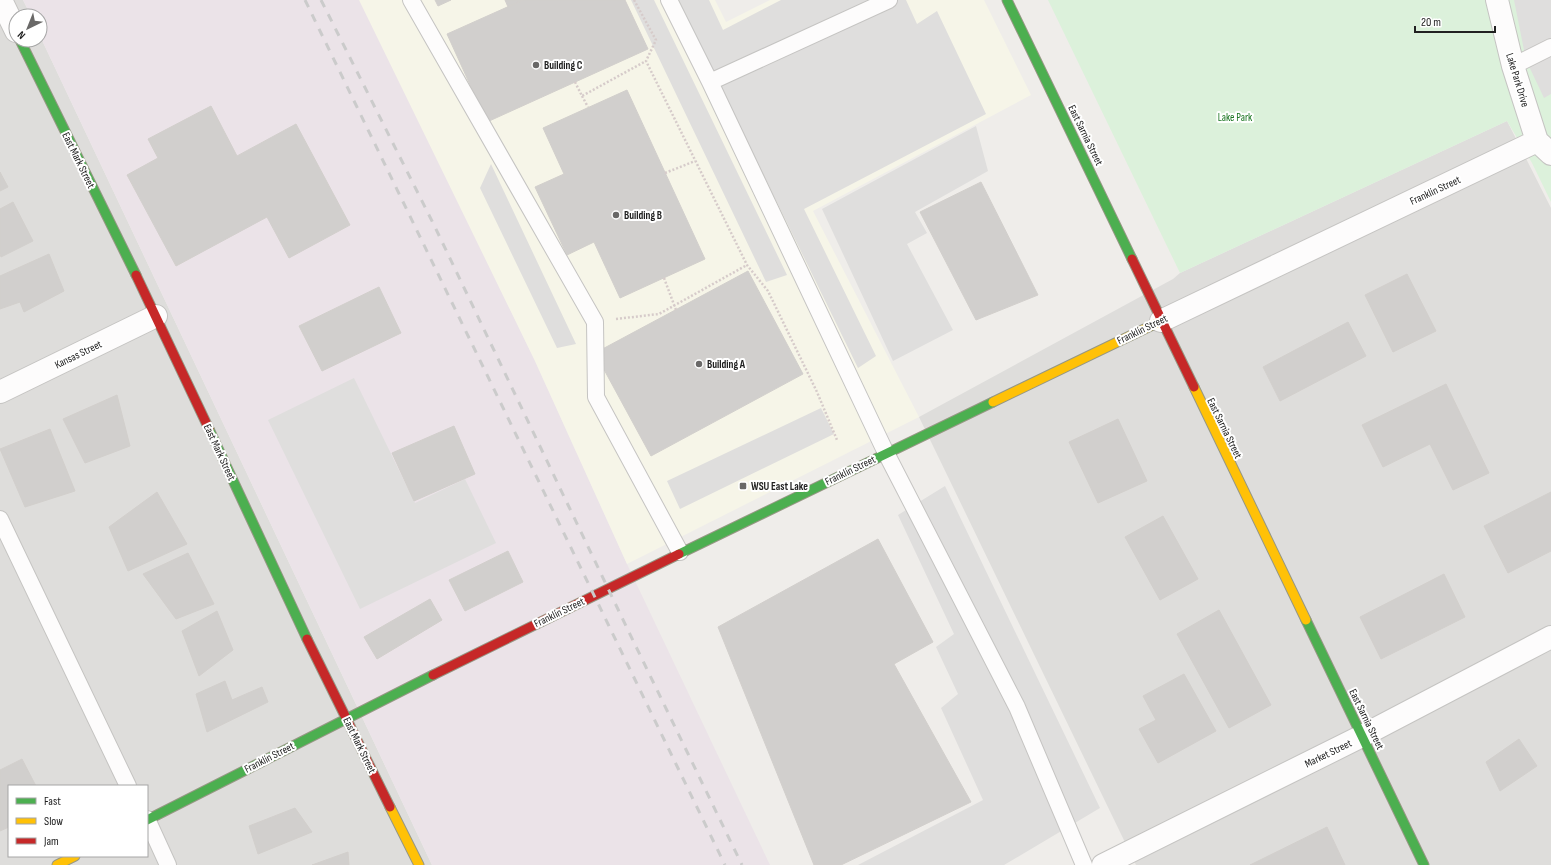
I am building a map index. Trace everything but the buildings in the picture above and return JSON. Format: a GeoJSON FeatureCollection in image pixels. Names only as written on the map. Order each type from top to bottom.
{"type":"FeatureCollection","features":[{"type":"Feature","properties":{"kind":"street"},"geometry":{"type":"LineString","coordinates":[[1,0],[8,14]]}},
{"type":"Feature","properties":{"kind":"street","name":"East Sarnia Street"},"geometry":{"type":"LineString","coordinates":[[1007,0],[1424,865]]}},
{"type":"Feature","properties":{"kind":"street","name":"Lake Park Drive"},"geometry":{"type":"LineString","coordinates":[[1497,0],[1513,66],[1544,148]]}},
{"type":"Feature","properties":{"kind":"street","name":"East Mark Street"},"geometry":{"type":"LineString","coordinates":[[24,48],[156,316],[329,686],[347,719],[419,865]]}},
{"type":"Feature","properties":{"kind":"street","name":"Franklin Street"},"geometry":{"type":"LineString","coordinates":[[148,818],[680,552],[1160,320],[1544,148]]}},
{"type":"Feature","properties":{"kind":"street","name":"Kansas Street"},"geometry":{"type":"LineString","coordinates":[[0,392],[156,316]]}},
{"type":"Feature","properties":{"kind":"street","name":"Market Street"},"geometry":{"type":"LineString","coordinates":[[1103,865],[1362,736],[1551,637]]}},
{"type":"Feature","properties":{"kind":"street"},"geometry":{"type":"LineString","coordinates":[[57,865],[73,857]]}},
{"type":"Feature","properties":{"kind":"lane"},"geometry":{"type":"LineString","coordinates":[[411,0],[594,322],[596,397],[680,552]]}},
{"type":"Feature","properties":{"kind":"lane"},"geometry":{"type":"LineString","coordinates":[[669,0],[710,82],[886,453],[1017,707],[1084,865]]}},
{"type":"Feature","properties":{"kind":"lane"},"geometry":{"type":"LineString","coordinates":[[710,82],[889,0]]}},
{"type":"Feature","properties":{"kind":"lane"},"geometry":{"type":"LineString","coordinates":[[1513,66],[1551,47]]}},
{"type":"Feature","properties":{"kind":"lane"},"geometry":{"type":"LineString","coordinates":[[0,519],[128,785]]}},
{"type":"Feature","properties":{"kind":"lane"},"geometry":{"type":"LineString","coordinates":[[148,821],[168,865]]}},
{"type":"Feature","properties":{"kind":"path"},"geometry":{"type":"LineString","coordinates":[[582,96],[646,61],[656,40],[634,0]]}},
{"type":"Feature","properties":{"kind":"path"},"geometry":{"type":"LineString","coordinates":[[646,61],[747,265],[768,291],[817,392],[837,440]]}},
{"type":"Feature","properties":{"kind":"path"},"geometry":{"type":"LineString","coordinates":[[574,82],[588,107]]}},
{"type":"Feature","properties":{"kind":"path"},"geometry":{"type":"LineString","coordinates":[[665,173],[695,161]]}},
{"type":"Feature","properties":{"kind":"path"},"geometry":{"type":"LineString","coordinates":[[594,322],[659,314],[747,265]]}},
{"type":"Feature","properties":{"kind":"path"},"geometry":{"type":"LineString","coordinates":[[664,278],[676,310]]}},
{"type":"Feature","properties":{"kind":"shaded area"},"geometry":{"type":"Polygon","coordinates":[[[0,0],[23,0],[27,8],[8,8],[8,48],[46,48],[432,865],[0,865],[0,0]]]}},
{"type":"Feature","properties":{"kind":"shaded area"},"geometry":{"type":"Polygon","coordinates":[[[23,0],[361,0],[535,361],[627,564],[770,865],[432,865],[46,48],[48,48],[48,8],[27,8],[23,0]]]}},
{"type":"Feature","properties":{"kind":"shaded area"},"geometry":{"type":"Polygon","coordinates":[[[359,0],[715,0],[726,22],[770,0],[984,0],[1031,95],[813,211],[919,417],[627,564],[535,361],[359,0]]]}},
{"type":"Feature","properties":{"kind":"shaded area"},"geometry":{"type":"Polygon","coordinates":[[[631,0],[654,0],[787,275],[766,282],[631,0]]]}},
{"type":"Feature","properties":{"kind":"shaded area"},"geometry":{"type":"Polygon","coordinates":[[[678,0],[709,0],[723,30],[781,0],[906,0],[917,24],[937,11],[986,114],[804,209],[876,356],[858,368],[678,0]]]}},
{"type":"Feature","properties":{"kind":"shaded area"},"geometry":{"type":"Polygon","coordinates":[[[1514,0],[1551,0],[1551,94],[1544,98],[1526,60],[1514,0]]]}},
{"type":"Feature","properties":{"kind":"shaded area"},"geometry":{"type":"Polygon","coordinates":[[[1507,121],[1551,208],[1551,865],[1136,865],[919,417],[1173,279],[1180,273],[1507,121]]]}},
{"type":"Feature","properties":{"kind":"shaded area"},"geometry":{"type":"Polygon","coordinates":[[[976,126],[988,171],[915,212],[927,233],[907,244],[953,330],[893,361],[822,209],[976,126]]]}},
{"type":"Feature","properties":{"kind":"shaded area"},"geometry":{"type":"Polygon","coordinates":[[[491,164],[576,344],[557,348],[480,188],[491,164]]]}},
{"type":"Feature","properties":{"kind":"shaded area"},"geometry":{"type":"Polygon","coordinates":[[[354,378],[415,503],[465,479],[496,543],[360,609],[268,420],[354,378]]]}},
{"type":"Feature","properties":{"kind":"shaded area"},"geometry":{"type":"Polygon","coordinates":[[[821,408],[834,434],[680,509],[667,481],[821,408]]]}},
{"type":"Feature","properties":{"kind":"shaded area"},"geometry":{"type":"Polygon","coordinates":[[[945,486],[1100,808],[1004,865],[858,865],[983,800],[941,708],[958,694],[936,647],[954,634],[898,515],[945,486]]]}},
{"type":"Feature","properties":{"kind":"green space","name":"Lake Park"},"geometry":{"type":"Polygon","coordinates":[[[1048,0],[1551,0],[1551,202],[1532,163],[1507,121],[1180,273],[1048,0]]]}},
{"type":"Feature","properties":{"kind":"railway"},"geometry":{"type":"LineString","coordinates":[[305,0],[725,865]]}},
{"type":"Feature","properties":{"kind":"railway"},"geometry":{"type":"LineString","coordinates":[[321,0],[434,225],[742,865]]}},
{"type":"Feature","properties":{"kind":"traffic: fast"},"geometry":{"type":"LineString","coordinates":[[1007,0],[1132,259]]}},
{"type":"Feature","properties":{"kind":"traffic: fast"},"geometry":{"type":"LineString","coordinates":[[24,48],[136,275]]}},
{"type":"Feature","properties":{"kind":"traffic: fast"},"geometry":{"type":"LineString","coordinates":[[679,554],[993,402]]}},
{"type":"Feature","properties":{"kind":"traffic: fast"},"geometry":{"type":"LineString","coordinates":[[209,429],[307,639]]}},
{"type":"Feature","properties":{"kind":"traffic: fast"},"geometry":{"type":"LineString","coordinates":[[1306,620],[1424,865]]}},
{"type":"Feature","properties":{"kind":"traffic: fast"},"geometry":{"type":"LineString","coordinates":[[148,819],[433,675]]}},
{"type":"Feature","properties":{"kind":"traffic: slow"},"geometry":{"type":"LineString","coordinates":[[993,402],[1161,321]]}},
{"type":"Feature","properties":{"kind":"traffic: slow"},"geometry":{"type":"LineString","coordinates":[[1194,387],[1306,620]]}},
{"type":"Feature","properties":{"kind":"traffic: slow"},"geometry":{"type":"LineString","coordinates":[[390,807],[419,865]]}},
{"type":"Feature","properties":{"kind":"traffic: slow"},"geometry":{"type":"LineString","coordinates":[[57,865],[73,857]]}},
{"type":"Feature","properties":{"kind":"traffic: jam"},"geometry":{"type":"LineString","coordinates":[[1132,259],[1194,387]]}},
{"type":"Feature","properties":{"kind":"traffic: jam"},"geometry":{"type":"LineString","coordinates":[[136,275],[209,429]]}},
{"type":"Feature","properties":{"kind":"traffic: jam"},"geometry":{"type":"LineString","coordinates":[[433,675],[679,554]]}},
{"type":"Feature","properties":{"kind":"traffic: jam"},"geometry":{"type":"LineString","coordinates":[[307,639],[390,807]]}},
{"type":"Feature","properties":{"kind":"place","name":"Building C"},"geometry":{"type":"Point","coordinates":[536,65]}},
{"type":"Feature","properties":{"kind":"place","name":"Building B"},"geometry":{"type":"Point","coordinates":[616,215]}},
{"type":"Feature","properties":{"kind":"place","name":"Building A"},"geometry":{"type":"Point","coordinates":[699,364]}},
{"type":"Feature","properties":{"kind":"place","name":"WSU East Lake"},"geometry":{"type":"Point","coordinates":[743,486]}}]}
